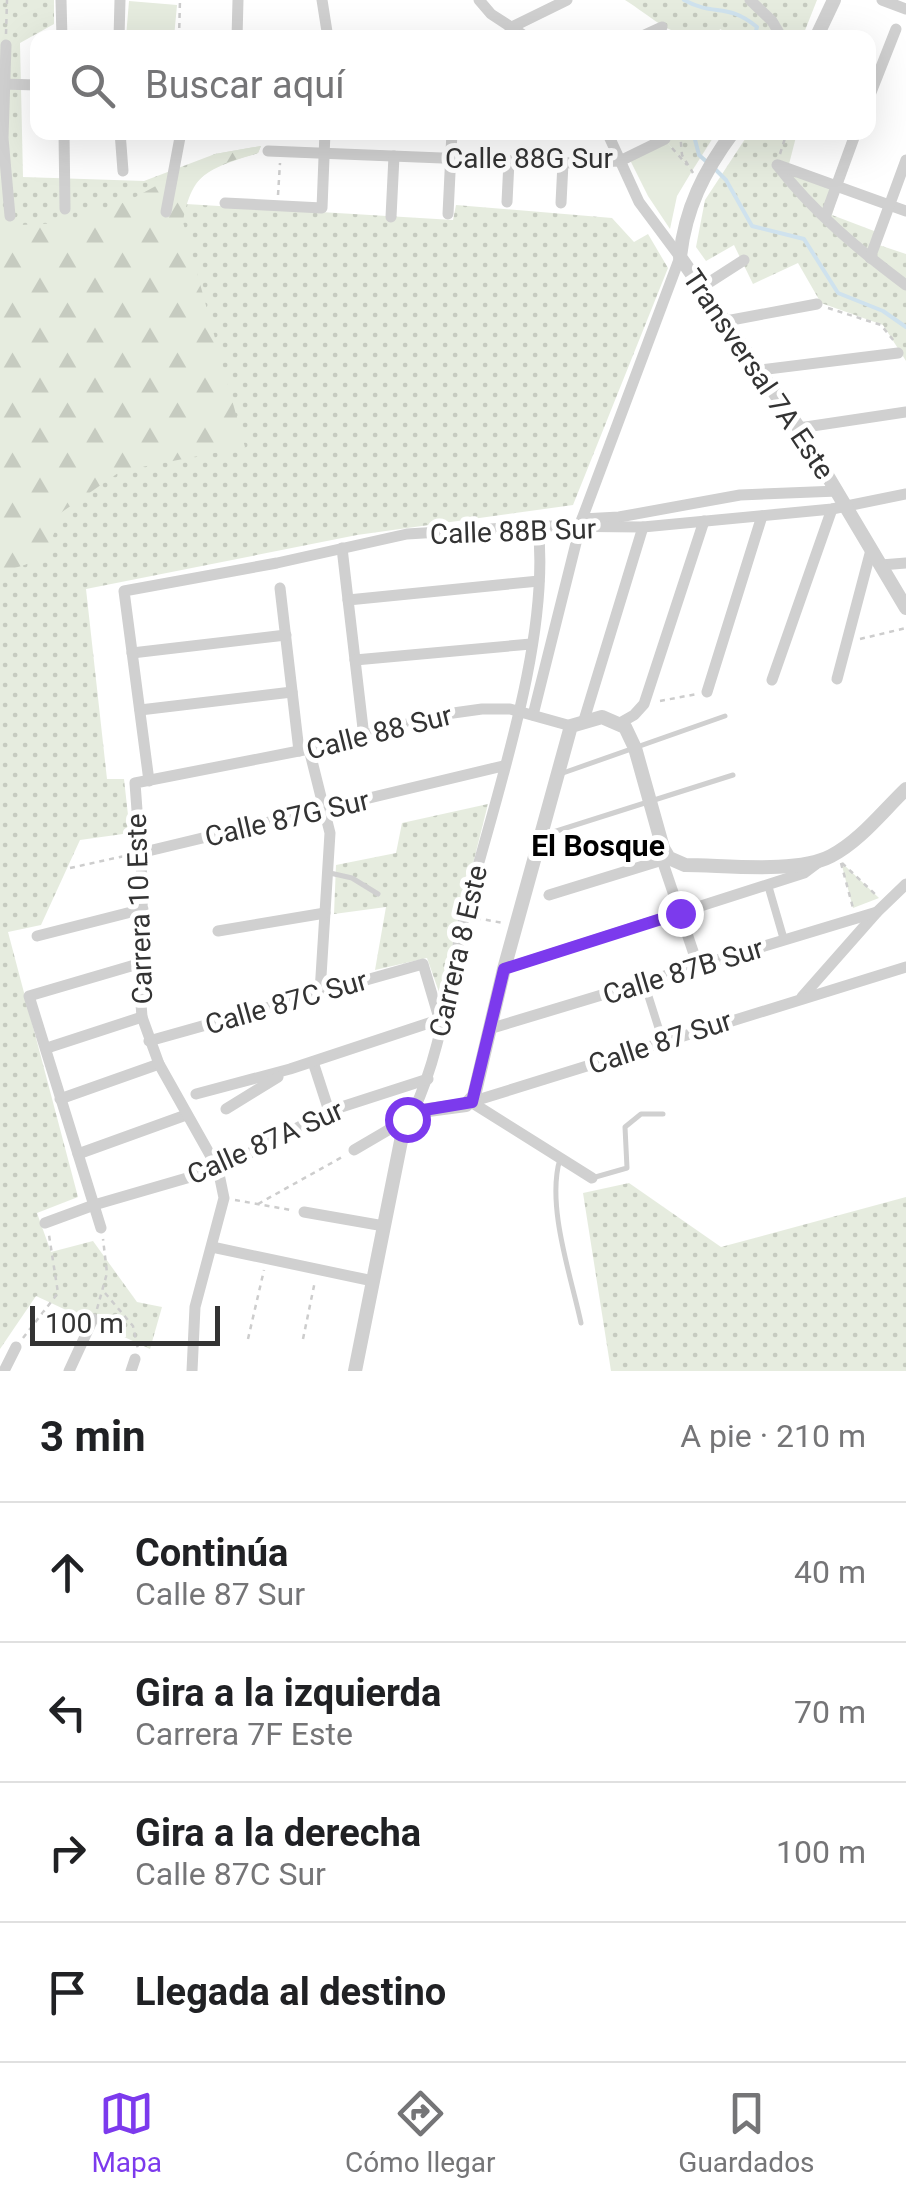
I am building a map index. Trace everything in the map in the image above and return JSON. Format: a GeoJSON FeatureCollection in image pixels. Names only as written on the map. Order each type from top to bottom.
{"type":"FeatureCollection","features":[{"type":"Feature","properties":{"kind":"street"},"geometry":{"type":"LineString","coordinates":[[61,0],[62,30]]}},
{"type":"Feature","properties":{"kind":"street"},"geometry":{"type":"LineString","coordinates":[[119,30],[120,0]]}},
{"type":"Feature","properties":{"kind":"street"},"geometry":{"type":"LineString","coordinates":[[238,0],[238,30]]}},
{"type":"Feature","properties":{"kind":"street"},"geometry":{"type":"LineString","coordinates":[[322,0],[327,30]]}},
{"type":"Feature","properties":{"kind":"street"},"geometry":{"type":"LineString","coordinates":[[479,0],[514,30]]}},
{"type":"Feature","properties":{"kind":"street"},"geometry":{"type":"LineString","coordinates":[[510,28],[567,0]]}},
{"type":"Feature","properties":{"kind":"street"},"geometry":{"type":"LineString","coordinates":[[750,0],[777,30]]}},
{"type":"Feature","properties":{"kind":"street"},"geometry":{"type":"LineString","coordinates":[[820,30],[834,0]]}},
{"type":"Feature","properties":{"kind":"street"},"geometry":{"type":"LineString","coordinates":[[882,0],[905,6]]}},
{"type":"Feature","properties":{"kind":"street"},"geometry":{"type":"LineString","coordinates":[[655,30],[662,27]]}},
{"type":"Feature","properties":{"kind":"street"},"geometry":{"type":"LineString","coordinates":[[876,79],[896,28]]}},
{"type":"Feature","properties":{"kind":"street"},"geometry":{"type":"LineString","coordinates":[[6,45],[3,138],[10,216]]}},
{"type":"Feature","properties":{"kind":"street"},"geometry":{"type":"LineString","coordinates":[[2,84],[30,85]]}},
{"type":"Feature","properties":{"kind":"street"},"geometry":{"type":"LineString","coordinates":[[64,140],[65,209]]}},
{"type":"Feature","properties":{"kind":"street"},"geometry":{"type":"LineString","coordinates":[[121,140],[123,171]]}},
{"type":"Feature","properties":{"kind":"street"},"geometry":{"type":"LineString","coordinates":[[166,212],[180,140]]}},
{"type":"Feature","properties":{"kind":"street"},"geometry":{"type":"LineString","coordinates":[[225,203],[322,208],[325,140]]}},
{"type":"Feature","properties":{"kind":"street"},"geometry":{"type":"LineString","coordinates":[[448,214],[451,140]]}},
{"type":"Feature","properties":{"kind":"street"},"geometry":{"type":"LineString","coordinates":[[611,140],[649,217],[680,257]]}},
{"type":"Feature","properties":{"kind":"street","name":"Calle 88G Sur"},"geometry":{"type":"LineString","coordinates":[[274,151],[563,163],[620,161],[663,140]]}},
{"type":"Feature","properties":{"kind":"street"},"geometry":{"type":"LineString","coordinates":[[533,715],[581,524],[680,257],[700,176],[727,140]]}},
{"type":"Feature","properties":{"kind":"street"},"geometry":{"type":"LineString","coordinates":[[824,217],[853,140]]}},
{"type":"Feature","properties":{"kind":"street"},"geometry":{"type":"LineString","coordinates":[[391,217],[394,156]]}},
{"type":"Feature","properties":{"kind":"street"},"geometry":{"type":"LineString","coordinates":[[507,202],[509,160]]}},
{"type":"Feature","properties":{"kind":"street"},"geometry":{"type":"LineString","coordinates":[[870,258],[906,160]]}},
{"type":"Feature","properties":{"kind":"street"},"geometry":{"type":"LineString","coordinates":[[560,203],[563,163]]}},
{"type":"Feature","properties":{"kind":"street"},"geometry":{"type":"LineString","coordinates":[[777,165],[906,210]]}},
{"type":"Feature","properties":{"kind":"street"},"geometry":{"type":"LineString","coordinates":[[777,165],[805,200],[906,285]]}},
{"type":"Feature","properties":{"kind":"street","name":"Transversal 7A Este"},"geometry":{"type":"LineString","coordinates":[[680,257],[799,428],[838,491],[839,507],[906,608]]}},
{"type":"Feature","properties":{"kind":"street"},"geometry":{"type":"LineString","coordinates":[[702,287],[744,260]]}},
{"type":"Feature","properties":{"kind":"street"},"geometry":{"type":"LineString","coordinates":[[726,321],[817,304]]}},
{"type":"Feature","properties":{"kind":"street"},"geometry":{"type":"LineString","coordinates":[[760,370],[898,353]]}},
{"type":"Feature","properties":{"kind":"street"},"geometry":{"type":"LineString","coordinates":[[799,428],[906,412]]}},
{"type":"Feature","properties":{"kind":"street","name":"Calle 88B Sur"},"geometry":{"type":"LineString","coordinates":[[581,524],[740,495],[838,491]]}},
{"type":"Feature","properties":{"kind":"street","name":"Calle 88B Sur"},"geometry":{"type":"LineString","coordinates":[[124,591],[407,534],[581,524],[643,527],[839,507],[906,494]]}},
{"type":"Feature","properties":{"kind":"street"},"geometry":{"type":"LineString","coordinates":[[772,680],[839,507]]}},
{"type":"Feature","properties":{"kind":"street"},"geometry":{"type":"LineString","coordinates":[[707,692],[762,516]]}},
{"type":"Feature","properties":{"kind":"street"},"geometry":{"type":"LineString","coordinates":[[698,966],[635,748],[620,723],[644,704],[704,522]]}},
{"type":"Feature","properties":{"kind":"street","name":"Carrera 8 Este"},"geometry":{"type":"LineString","coordinates":[[355,1371],[410,1116],[428,1079],[518,710],[532,644],[539,580],[538,526]]}},
{"type":"Feature","properties":{"kind":"street"},"geometry":{"type":"LineString","coordinates":[[592,1178],[472,1102],[555,776],[577,723],[643,527]]}},
{"type":"Feature","properties":{"kind":"street"},"geometry":{"type":"LineString","coordinates":[[342,548],[364,737]]}},
{"type":"Feature","properties":{"kind":"street"},"geometry":{"type":"LineString","coordinates":[[837,679],[871,550]]}},
{"type":"Feature","properties":{"kind":"street"},"geometry":{"type":"LineString","coordinates":[[880,565],[906,563]]}},
{"type":"Feature","properties":{"kind":"street"},"geometry":{"type":"LineString","coordinates":[[348,600],[539,580]]}},
{"type":"Feature","properties":{"kind":"street"},"geometry":{"type":"LineString","coordinates":[[280,588],[292,692],[304,750],[330,834],[320,992]]}},
{"type":"Feature","properties":{"kind":"street","name":"Carrera 10 Este"},"geometry":{"type":"LineString","coordinates":[[124,591],[149,781]]}},
{"type":"Feature","properties":{"kind":"street"},"geometry":{"type":"LineString","coordinates":[[132,653],[286,635]]}},
{"type":"Feature","properties":{"kind":"street"},"geometry":{"type":"LineString","coordinates":[[355,660],[532,644]]}},
{"type":"Feature","properties":{"kind":"street"},"geometry":{"type":"LineString","coordinates":[[140,710],[292,692]]}},
{"type":"Feature","properties":{"kind":"street","name":"Calle 88 Sur"},"geometry":{"type":"LineString","coordinates":[[135,784],[364,737],[466,711],[500,708],[577,723],[602,718],[620,723]]}},
{"type":"Feature","properties":{"kind":"street","name":"Calle 87G Sur"},"geometry":{"type":"LineString","coordinates":[[140,853],[503,766]]}},
{"type":"Feature","properties":{"kind":"street","name":"Carrera 10 Este"},"geometry":{"type":"LineString","coordinates":[[135,784],[143,909],[138,964],[142,1018],[159,1064],[218,1169],[224,1198],[195,1307],[192,1371]]}},
{"type":"Feature","properties":{"kind":"street"},"geometry":{"type":"LineString","coordinates":[[504,969],[804,874],[832,859],[906,789]]}},
{"type":"Feature","properties":{"kind":"street"},"geometry":{"type":"LineString","coordinates":[[549,895],[666,859],[685,865],[794,865],[832,859]]}},
{"type":"Feature","properties":{"kind":"street"},"geometry":{"type":"LineString","coordinates":[[802,997],[906,884]]}},
{"type":"Feature","properties":{"kind":"street"},"geometry":{"type":"LineString","coordinates":[[768,885],[784,940]]}},
{"type":"Feature","properties":{"kind":"street","name":"Calle 87B Sur"},"geometry":{"type":"LineString","coordinates":[[490,1029],[856,919],[881,908]]}},
{"type":"Feature","properties":{"kind":"street"},"geometry":{"type":"LineString","coordinates":[[37,936],[143,909]]}},
{"type":"Feature","properties":{"kind":"street"},"geometry":{"type":"LineString","coordinates":[[218,931],[325,913]]}},
{"type":"Feature","properties":{"kind":"street"},"geometry":{"type":"LineString","coordinates":[[100,1228],[29,996],[138,964]]}},
{"type":"Feature","properties":{"kind":"street","name":"Calle 87C Sur"},"geometry":{"type":"LineString","coordinates":[[149,1041],[422,964],[440,1019]]}},
{"type":"Feature","properties":{"kind":"street","name":"Calle 87 Sur"},"geometry":{"type":"LineString","coordinates":[[354,1150],[410,1116],[472,1102],[906,967]]}},
{"type":"Feature","properties":{"kind":"street"},"geometry":{"type":"LineString","coordinates":[[644,982],[662,1042]]}},
{"type":"Feature","properties":{"kind":"street"},"geometry":{"type":"LineString","coordinates":[[47,1048],[142,1018]]}},
{"type":"Feature","properties":{"kind":"street"},"geometry":{"type":"LineString","coordinates":[[196,1094],[313,1062],[440,1019]]}},
{"type":"Feature","properties":{"kind":"street"},"geometry":{"type":"LineString","coordinates":[[313,1062],[329,1111]]}},
{"type":"Feature","properties":{"kind":"street"},"geometry":{"type":"LineString","coordinates":[[60,1098],[159,1064]]}},
{"type":"Feature","properties":{"kind":"street"},"geometry":{"type":"LineString","coordinates":[[226,1109],[290,1069]]}},
{"type":"Feature","properties":{"kind":"street","name":"Calle 87A Sur"},"geometry":{"type":"LineString","coordinates":[[242,1157],[329,1111],[428,1079]]}},
{"type":"Feature","properties":{"kind":"street"},"geometry":{"type":"LineString","coordinates":[[78,1154],[186,1115]]}},
{"type":"Feature","properties":{"kind":"street","name":"Calle 87A Sur"},"geometry":{"type":"LineString","coordinates":[[46,1223],[218,1169]]}},
{"type":"Feature","properties":{"kind":"street"},"geometry":{"type":"LineString","coordinates":[[304,1212],[384,1226]]}},
{"type":"Feature","properties":{"kind":"street"},"geometry":{"type":"LineString","coordinates":[[212,1247],[372,1281]]}},
{"type":"Feature","properties":{"kind":"street"},"geometry":{"type":"LineString","coordinates":[[69,1371],[93,1318]]}},
{"type":"Feature","properties":{"kind":"street"},"geometry":{"type":"LineString","coordinates":[[4,1371],[16,1347]]}},
{"type":"Feature","properties":{"kind":"lane"},"geometry":{"type":"LineString","coordinates":[[555,776],[725,716]]}},
{"type":"Feature","properties":{"kind":"lane"},"geometry":{"type":"LineString","coordinates":[[539,836],[734,775]]}},
{"type":"Feature","properties":{"kind":"lane"},"geometry":{"type":"LineString","coordinates":[[327,873],[352,878],[378,894]]}},
{"type":"Feature","properties":{"kind":"lane"},"geometry":{"type":"LineString","coordinates":[[592,1178],[627,1168],[625,1126],[641,1114],[663,1114]]}},
{"type":"Feature","properties":{"kind":"lane"},"geometry":{"type":"LineString","coordinates":[[560,1158],[556,1174],[558,1210],[581,1323]]}},
{"type":"Feature","properties":{"kind":"path"},"geometry":{"type":"LineString","coordinates":[[178,30],[180,0]]}},
{"type":"Feature","properties":{"kind":"path"},"geometry":{"type":"LineString","coordinates":[[0,4],[7,2],[6,45]]}},
{"type":"Feature","properties":{"kind":"path"},"geometry":{"type":"LineString","coordinates":[[666,140],[700,176]]}},
{"type":"Feature","properties":{"kind":"path"},"geometry":{"type":"LineString","coordinates":[[681,140],[682,155],[700,176]]}},
{"type":"Feature","properties":{"kind":"path"},"geometry":{"type":"LineString","coordinates":[[777,165],[785,140]]}},
{"type":"Feature","properties":{"kind":"path"},"geometry":{"type":"LineString","coordinates":[[274,151],[278,206]]}},
{"type":"Feature","properties":{"kind":"path"},"geometry":{"type":"LineString","coordinates":[[817,304],[881,325],[898,353]]}},
{"type":"Feature","properties":{"kind":"path"},"geometry":{"type":"LineString","coordinates":[[848,642],[906,628]]}},
{"type":"Feature","properties":{"kind":"path"},"geometry":{"type":"LineString","coordinates":[[644,704],[707,692]]}},
{"type":"Feature","properties":{"kind":"path"},"geometry":{"type":"LineString","coordinates":[[70,868],[140,853]]}},
{"type":"Feature","properties":{"kind":"path"},"geometry":{"type":"LineString","coordinates":[[832,859],[881,908]]}},
{"type":"Feature","properties":{"kind":"path"},"geometry":{"type":"LineString","coordinates":[[832,859],[856,919]]}},
{"type":"Feature","properties":{"kind":"path"},"geometry":{"type":"LineString","coordinates":[[465,916],[516,925]]}},
{"type":"Feature","properties":{"kind":"path"},"geometry":{"type":"LineString","coordinates":[[258,1204],[354,1150]]}},
{"type":"Feature","properties":{"kind":"path"},"geometry":{"type":"LineString","coordinates":[[224,1198],[304,1212]]}},
{"type":"Feature","properties":{"kind":"path"},"geometry":{"type":"LineString","coordinates":[[16,1347],[58,1292],[54,1249],[46,1223]]}},
{"type":"Feature","properties":{"kind":"path"},"geometry":{"type":"LineString","coordinates":[[93,1318],[104,1292],[106,1249],[100,1228]]}},
{"type":"Feature","properties":{"kind":"path"},"geometry":{"type":"LineString","coordinates":[[248,1339],[266,1259]]}},
{"type":"Feature","properties":{"kind":"path"},"geometry":{"type":"LineString","coordinates":[[303,1339],[318,1270]]}},
{"type":"Feature","properties":{"kind":"path"},"geometry":{"type":"LineString","coordinates":[[104,1292],[133,1326],[138,1349],[133,1365]]}},
{"type":"Feature","properties":{"kind":"green space"},"geometry":{"type":"Polygon","coordinates":[[[0,0],[54,0],[54,24],[43,30],[30,30],[30,37],[20,43],[23,177],[144,181],[215,154],[261,146],[258,153],[204,175],[186,204],[453,220],[456,205],[612,218],[634,242],[648,234],[668,268],[573,505],[357,535],[86,589],[107,779],[124,779],[130,833],[80,840],[41,925],[8,932],[78,1197],[37,1213],[51,1252],[93,1241],[137,1302],[162,1307],[150,1349],[36,1296],[0,1349],[0,0]]]}},
{"type":"Feature","properties":{"kind":"green space"},"geometry":{"type":"Polygon","coordinates":[[[625,0],[817,0],[805,30],[671,30],[625,0]]]}},
{"type":"Feature","properties":{"kind":"green space"},"geometry":{"type":"Polygon","coordinates":[[[129,1],[177,5],[175,30],[127,30],[129,1]]]}},
{"type":"Feature","properties":{"kind":"green space"},"geometry":{"type":"Polygon","coordinates":[[[665,140],[712,140],[692,171],[665,140]]]}},
{"type":"Feature","properties":{"kind":"green space"},"geometry":{"type":"Polygon","coordinates":[[[665,140],[692,171],[677,196],[670,229],[629,158],[665,140]]]}},
{"type":"Feature","properties":{"kind":"green space"},"geometry":{"type":"Polygon","coordinates":[[[744,140],[795,140],[787,172],[839,191],[832,215],[882,234],[879,245],[906,254],[906,361],[883,325],[821,303],[798,263],[753,284],[734,245],[706,261],[696,247],[705,200],[744,140]]]}},
{"type":"Feature","properties":{"kind":"green space"},"geometry":{"type":"Polygon","coordinates":[[[261,146],[258,153],[207,173],[192,191],[183,222],[245,447],[121,471],[59,514],[52,539],[41,555],[25,565],[0,572],[0,216],[20,225],[61,223],[128,201],[215,154],[261,146]]]}},
{"type":"Feature","properties":{"kind":"green space"},"geometry":{"type":"Polygon","coordinates":[[[488,804],[440,995],[427,958],[375,970],[386,907],[334,914],[336,865],[396,853],[402,823],[488,804]]]}},
{"type":"Feature","properties":{"kind":"green space"},"geometry":{"type":"Polygon","coordinates":[[[841,862],[879,898],[853,908],[841,862]]]}},
{"type":"Feature","properties":{"kind":"green space"},"geometry":{"type":"Polygon","coordinates":[[[629,1183],[721,1247],[906,1197],[906,1371],[611,1371],[583,1193],[629,1183]]]}},
{"type":"Feature","properties":{"kind":"waterway"},"geometry":{"type":"LineString","coordinates":[[684,0],[747,19],[756,30]]}},
{"type":"Feature","properties":{"kind":"waterway"},"geometry":{"type":"LineString","coordinates":[[695,140],[699,155],[708,163]]}},
{"type":"Feature","properties":{"kind":"waterway"},"geometry":{"type":"LineString","coordinates":[[715,169],[726,180],[752,226],[804,239],[838,293],[883,311],[906,327]]}},
{"type":"Feature","properties":{"kind":"district","name":"El Bosque"},"geometry":{"type":"Point","coordinates":[598,846]}},
{"type":"Feature","properties":{"kind":"route"},"geometry":{"type":"LineString","coordinates":[[407,1119],[412,1112],[472,1102],[504,969],[680,913]]}}]}
